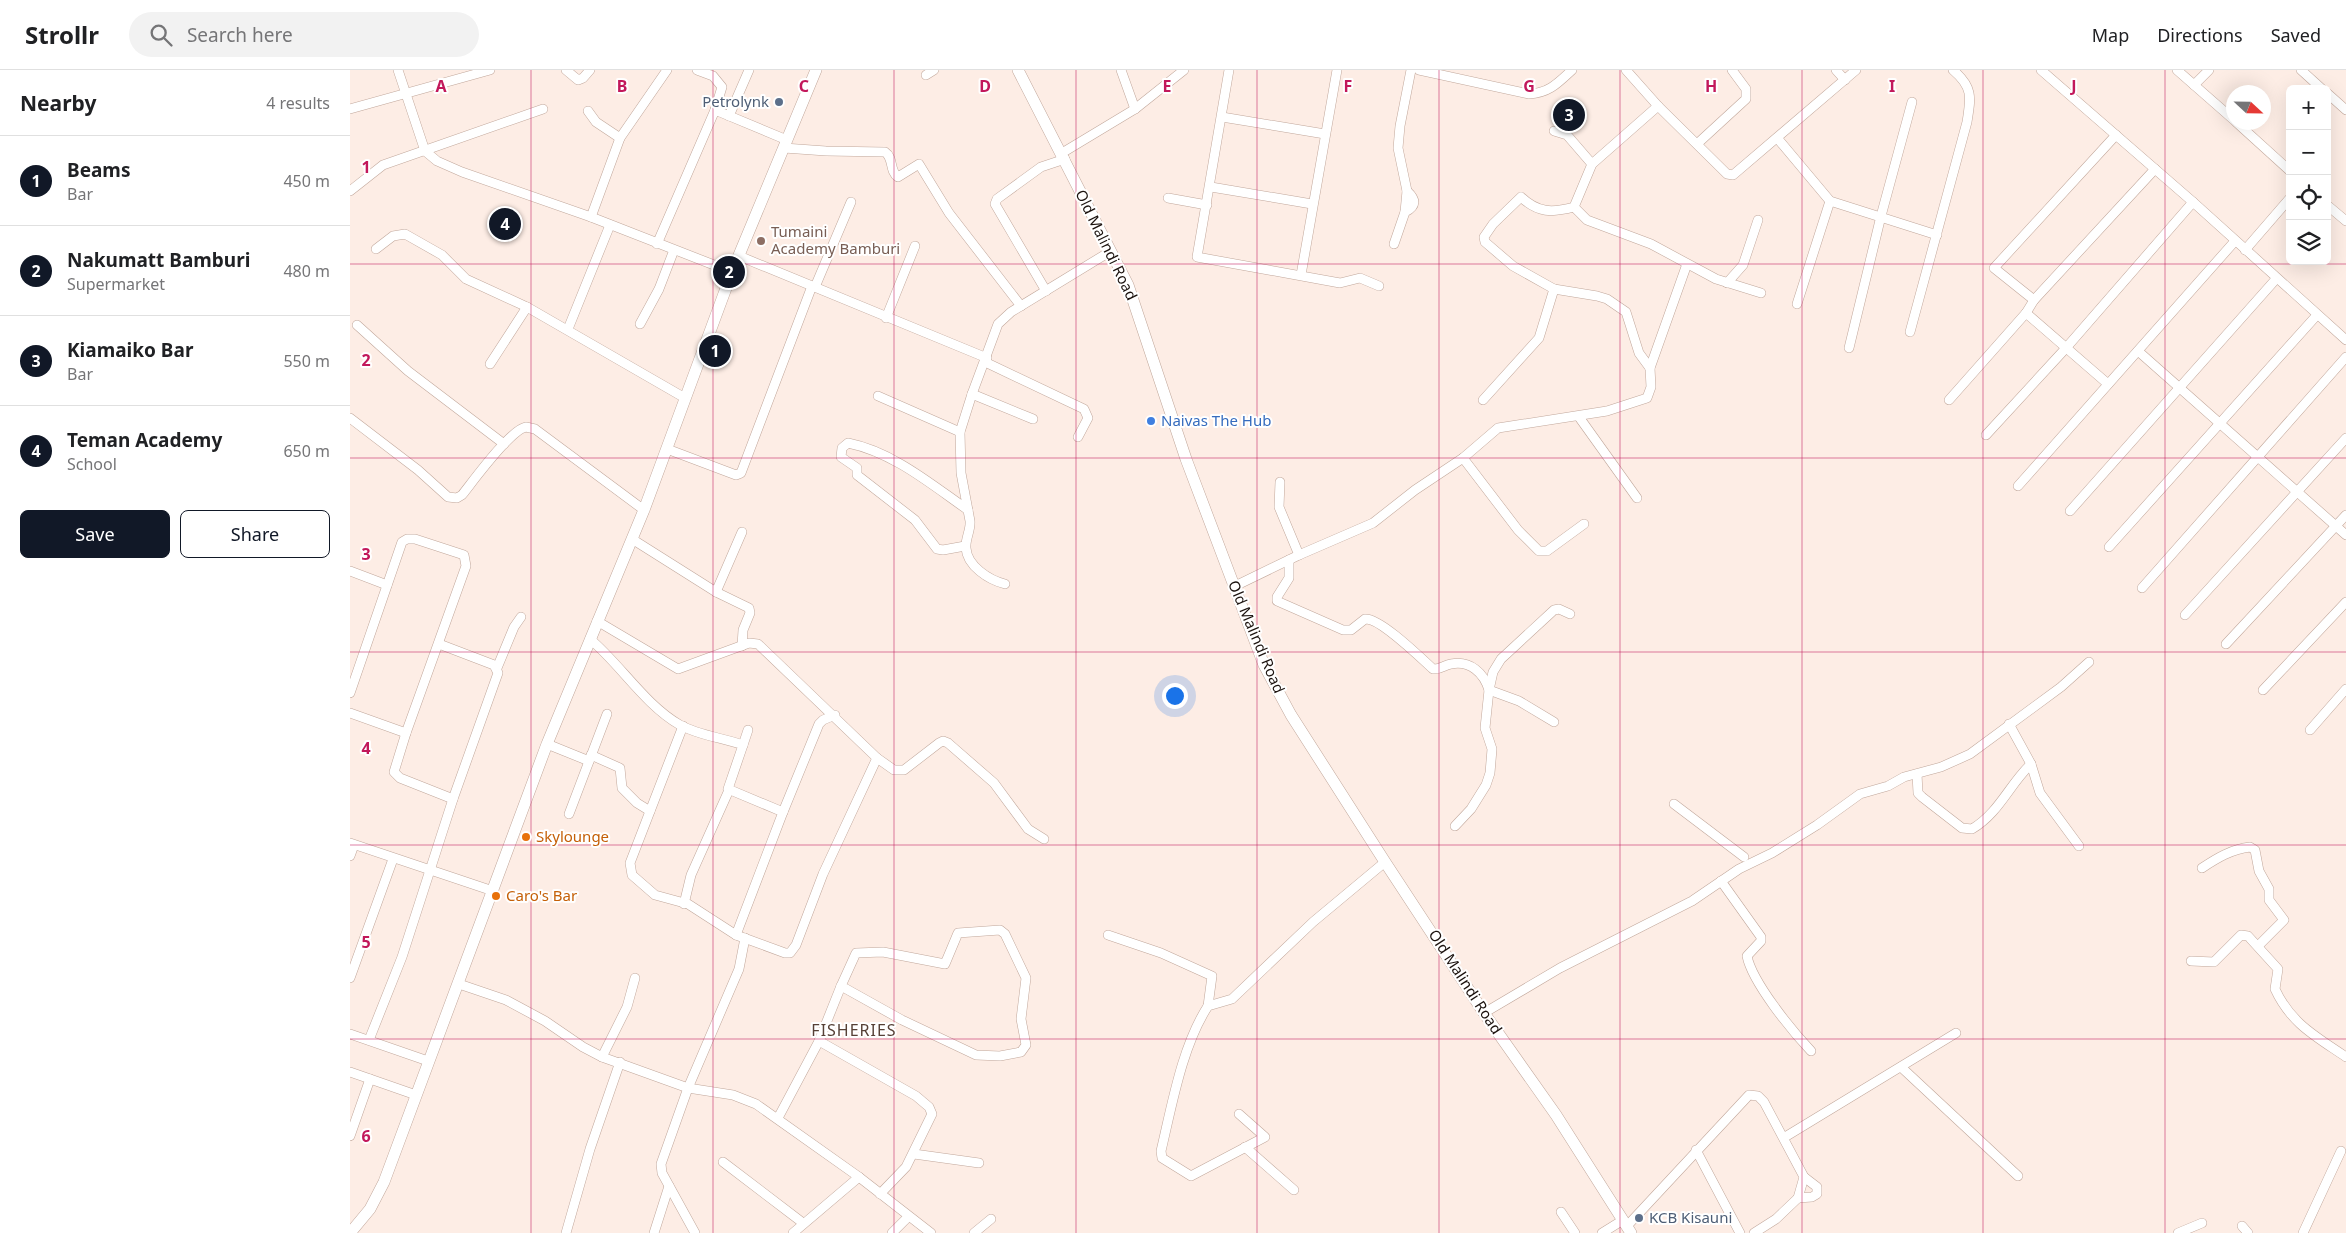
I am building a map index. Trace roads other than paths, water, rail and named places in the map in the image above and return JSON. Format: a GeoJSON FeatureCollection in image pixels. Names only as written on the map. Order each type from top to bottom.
{"type":"FeatureCollection","features":[{"type":"Feature","properties":{"kind":"main road"},"geometry":{"type":"LineString","coordinates":[[355,1231],[384,1182],[547,744],[644,510],[732,272],[816,70]]}},
{"type":"Feature","properties":{"kind":"main road","name":"Old Malindi Road"},"geometry":{"type":"LineString","coordinates":[[1018,70],[1064,156],[1131,293],[1186,459],[1233,587],[1264,664],[1291,715],[1385,862],[1484,1013],[1556,1115],[1627,1227]]}},
{"type":"Feature","properties":{"kind":"street"},"geometry":{"type":"LineString","coordinates":[[398,70],[425,151],[437,161],[462,172],[610,224],[732,272]]}},
{"type":"Feature","properties":{"kind":"street"},"geometry":{"type":"LineString","coordinates":[[350,109],[490,70]]}},
{"type":"Feature","properties":{"kind":"street"},"geometry":{"type":"LineString","coordinates":[[566,70],[578,80],[583,78],[590,70]]}},
{"type":"Feature","properties":{"kind":"street"},"geometry":{"type":"LineString","coordinates":[[591,217],[620,138],[666,70]]}},
{"type":"Feature","properties":{"kind":"street"},"geometry":{"type":"LineString","coordinates":[[657,244],[715,110],[722,87],[713,76],[698,70]]}},
{"type":"Feature","properties":{"kind":"street"},"geometry":{"type":"LineString","coordinates":[[729,116],[749,70]]}},
{"type":"Feature","properties":{"kind":"street"},"geometry":{"type":"LineString","coordinates":[[1121,70],[1135,109]]}},
{"type":"Feature","properties":{"kind":"street"},"geometry":{"type":"LineString","coordinates":[[1046,291],[995,204],[997,199],[1041,168],[1064,156],[1135,109],[1184,70]]}},
{"type":"Feature","properties":{"kind":"street"},"geometry":{"type":"LineString","coordinates":[[1197,257],[1229,70]]}},
{"type":"Feature","properties":{"kind":"street"},"geometry":{"type":"LineString","coordinates":[[1301,275],[1337,70]]}},
{"type":"Feature","properties":{"kind":"street"},"geometry":{"type":"LineString","coordinates":[[1394,244],[1405,212],[1407,191],[1398,148],[1400,126],[1411,70]]}},
{"type":"Feature","properties":{"kind":"street"},"geometry":{"type":"LineString","coordinates":[[1419,70],[1529,94],[1540,94],[1552,88],[1572,70]]}},
{"type":"Feature","properties":{"kind":"street"},"geometry":{"type":"LineString","coordinates":[[1626,70],[1696,144],[1727,174],[1733,175],[1778,139],[1856,70]]}},
{"type":"Feature","properties":{"kind":"street"},"geometry":{"type":"LineString","coordinates":[[1696,144],[1746,99],[1746,89],[1732,70]]}},
{"type":"Feature","properties":{"kind":"street"},"geometry":{"type":"LineString","coordinates":[[1836,70],[1845,80]]}},
{"type":"Feature","properties":{"kind":"street"},"geometry":{"type":"LineString","coordinates":[[1910,332],[1970,104],[1970,92],[1965,80],[1953,70]]}},
{"type":"Feature","properties":{"kind":"street"},"geometry":{"type":"LineString","coordinates":[[2041,70],[2156,169],[2346,340]]}},
{"type":"Feature","properties":{"kind":"street"},"geometry":{"type":"LineString","coordinates":[[2177,70],[2226,113]]}},
{"type":"Feature","properties":{"kind":"street"},"geometry":{"type":"LineString","coordinates":[[2194,85],[2209,70]]}},
{"type":"Feature","properties":{"kind":"street"},"geometry":{"type":"LineString","coordinates":[[2301,70],[2318,85]]}},
{"type":"Feature","properties":{"kind":"street"},"geometry":{"type":"LineString","coordinates":[[2331,97],[2346,110]]}},
{"type":"Feature","properties":{"kind":"street"},"geometry":{"type":"LineString","coordinates":[[1848,348],[1912,102]]}},
{"type":"Feature","properties":{"kind":"street"},"geometry":{"type":"LineString","coordinates":[[1574,207],[1592,164],[1658,106]]}},
{"type":"Feature","properties":{"kind":"street"},"geometry":{"type":"LineString","coordinates":[[350,191],[383,165],[543,109]]}},
{"type":"Feature","properties":{"kind":"street"},"geometry":{"type":"LineString","coordinates":[[715,110],[786,144],[826,152],[885,152],[890,156],[893,171],[898,177],[919,164],[949,213],[1021,306]]}},
{"type":"Feature","properties":{"kind":"street"},"geometry":{"type":"LineString","coordinates":[[588,111],[596,122],[620,138]]}},
{"type":"Feature","properties":{"kind":"street"},"geometry":{"type":"LineString","coordinates":[[1222,117],[1325,134]]}},
{"type":"Feature","properties":{"kind":"street"},"geometry":{"type":"LineString","coordinates":[[2245,130],[2286,167]]}},
{"type":"Feature","properties":{"kind":"street"},"geometry":{"type":"LineString","coordinates":[[1554,131],[1567,135],[1592,164]]}},
{"type":"Feature","properties":{"kind":"street"},"geometry":{"type":"LineString","coordinates":[[2034,300],[1994,268],[2116,135]]}},
{"type":"Feature","properties":{"kind":"street"},"geometry":{"type":"LineString","coordinates":[[1778,139],[1830,201],[1937,235]]}},
{"type":"Feature","properties":{"kind":"street"},"geometry":{"type":"LineString","coordinates":[[1949,400],[2026,313],[2034,300],[2156,169]]}},
{"type":"Feature","properties":{"kind":"street"},"geometry":{"type":"LineString","coordinates":[[1210,187],[1312,204]]}},
{"type":"Feature","properties":{"kind":"street"},"geometry":{"type":"LineString","coordinates":[[1574,207],[1559,211],[1540,210],[1532,207],[1521,197],[1493,224],[1484,238],[1514,266],[1554,289],[1607,299],[1626,312],[1639,353],[1650,368]]}},
{"type":"Feature","properties":{"kind":"street"},"geometry":{"type":"LineString","coordinates":[[1168,198],[1207,205]]}},
{"type":"Feature","properties":{"kind":"street"},"geometry":{"type":"LineString","coordinates":[[1797,304],[1830,201]]}},
{"type":"Feature","properties":{"kind":"street"},"geometry":{"type":"LineString","coordinates":[[667,449],[736,475],[741,473],[813,287],[850,202]]}},
{"type":"Feature","properties":{"kind":"street"},"geometry":{"type":"LineString","coordinates":[[1986,435],[2066,348],[2193,202]]}},
{"type":"Feature","properties":{"kind":"street"},"geometry":{"type":"LineString","coordinates":[[2245,250],[2286,203]]}},
{"type":"Feature","properties":{"kind":"street"},"geometry":{"type":"LineString","coordinates":[[1574,207],[1587,220],[1651,244],[1727,283],[1761,293]]}},
{"type":"Feature","properties":{"kind":"street"},"geometry":{"type":"LineString","coordinates":[[2331,208],[2346,221]]}},
{"type":"Feature","properties":{"kind":"street"},"geometry":{"type":"LineString","coordinates":[[1727,283],[1743,265],[1758,220]]}},
{"type":"Feature","properties":{"kind":"street"},"geometry":{"type":"LineString","coordinates":[[568,329],[610,224]]}},
{"type":"Feature","properties":{"kind":"street"},"geometry":{"type":"LineString","coordinates":[[376,249],[393,236],[405,234],[442,255],[466,279],[527,307],[568,329],[685,398]]}},
{"type":"Feature","properties":{"kind":"street"},"geometry":{"type":"LineString","coordinates":[[2018,486],[2235,241]]}},
{"type":"Feature","properties":{"kind":"street"},"geometry":{"type":"LineString","coordinates":[[886,318],[915,246]]}},
{"type":"Feature","properties":{"kind":"street"},"geometry":{"type":"LineString","coordinates":[[640,324],[659,289],[674,250]]}},
{"type":"Feature","properties":{"kind":"street"},"geometry":{"type":"LineString","coordinates":[[1005,584],[995,582],[981,573],[967,554],[965,546],[970,530],[961,472],[960,432],[972,394],[1001,320],[1112,251]]}},
{"type":"Feature","properties":{"kind":"street"},"geometry":{"type":"LineString","coordinates":[[1187,255],[1340,283],[1360,278],[1379,286]]}},
{"type":"Feature","properties":{"kind":"street"},"geometry":{"type":"LineString","coordinates":[[739,256],[986,360],[1084,409],[1088,418],[1078,437]]}},
{"type":"Feature","properties":{"kind":"street"},"geometry":{"type":"LineString","coordinates":[[1233,587],[1373,523],[1414,490],[1464,458],[1498,428],[1579,417],[1618,408],[1647,398],[1651,387],[1650,368],[1687,264]]}},
{"type":"Feature","properties":{"kind":"street"},"geometry":{"type":"LineString","coordinates":[[2070,512],[2276,279]]}},
{"type":"Feature","properties":{"kind":"street"},"geometry":{"type":"LineString","coordinates":[[1483,400],[1538,338],[1554,289]]}},
{"type":"Feature","properties":{"kind":"street"},"geometry":{"type":"LineString","coordinates":[[490,364],[527,307]]}},
{"type":"Feature","properties":{"kind":"street"},"geometry":{"type":"LineString","coordinates":[[2026,313],[2108,384]]}},
{"type":"Feature","properties":{"kind":"street"},"geometry":{"type":"LineString","coordinates":[[2109,547],[2317,315]]}},
{"type":"Feature","properties":{"kind":"street"},"geometry":{"type":"LineString","coordinates":[[358,325],[408,371],[504,444]]}},
{"type":"Feature","properties":{"kind":"street"},"geometry":{"type":"LineString","coordinates":[[2138,351],[2346,535]]}},
{"type":"Feature","properties":{"kind":"street"},"geometry":{"type":"LineString","coordinates":[[2142,588],[2346,357]]}},
{"type":"Feature","properties":{"kind":"street"},"geometry":{"type":"LineString","coordinates":[[972,394],[1033,419]]}},
{"type":"Feature","properties":{"kind":"street"},"geometry":{"type":"LineString","coordinates":[[878,396],[960,432]]}},
{"type":"Feature","properties":{"kind":"street"},"geometry":{"type":"LineString","coordinates":[[1579,417],[1637,498]]}},
{"type":"Feature","properties":{"kind":"street"},"geometry":{"type":"LineString","coordinates":[[350,418],[418,470],[448,497],[453,499],[462,494],[518,430],[526,427],[531,428],[644,510]]}},
{"type":"Feature","properties":{"kind":"street"},"geometry":{"type":"LineString","coordinates":[[2185,616],[2346,438]]}},
{"type":"Feature","properties":{"kind":"street"},"geometry":{"type":"LineString","coordinates":[[965,546],[943,550],[938,549],[915,520],[858,475],[856,468],[841,457],[842,448],[848,443],[854,444],[882,456],[934,485],[968,510]]}},
{"type":"Feature","properties":{"kind":"street"},"geometry":{"type":"LineString","coordinates":[[1464,458],[1518,530],[1539,551],[1547,551],[1584,524]]}},
{"type":"Feature","properties":{"kind":"street"},"geometry":{"type":"LineString","coordinates":[[1280,482],[1279,507],[1300,555]]}},
{"type":"Feature","properties":{"kind":"street"},"geometry":{"type":"LineString","coordinates":[[2226,644],[2346,516]]}},
{"type":"Feature","properties":{"kind":"street"},"geometry":{"type":"LineString","coordinates":[[716,592],[742,532]]}},
{"type":"Feature","properties":{"kind":"street"},"geometry":{"type":"LineString","coordinates":[[632,539],[716,592],[750,609],[743,630],[742,646]]}},
{"type":"Feature","properties":{"kind":"street"},"geometry":{"type":"LineString","coordinates":[[350,693],[401,544],[406,540],[415,540],[464,555],[466,566],[394,769],[395,774],[453,799]]}},
{"type":"Feature","properties":{"kind":"street"},"geometry":{"type":"LineString","coordinates":[[1289,560],[1289,578],[1277,597],[1277,601],[1343,630],[1351,630],[1365,618],[1373,619],[1403,642],[1432,669],[1438,670],[1452,664],[1474,667],[1486,679],[1489,690]]}},
{"type":"Feature","properties":{"kind":"street"},"geometry":{"type":"LineString","coordinates":[[350,571],[387,585]]}},
{"type":"Feature","properties":{"kind":"street"},"geometry":{"type":"LineString","coordinates":[[2264,690],[2346,602]]}},
{"type":"Feature","properties":{"kind":"street"},"geometry":{"type":"LineString","coordinates":[[1455,826],[1471,809],[1486,785],[1490,773],[1492,749],[1485,728],[1493,672],[1501,660],[1556,609],[1570,614]]}},
{"type":"Feature","properties":{"kind":"street"},"geometry":{"type":"LineString","coordinates":[[369,1040],[402,956],[453,799],[497,680],[498,668],[514,627],[521,617]]}},
{"type":"Feature","properties":{"kind":"street"},"geometry":{"type":"LineString","coordinates":[[598,620],[678,669],[753,642],[758,644],[835,715],[877,758],[894,770],[900,771],[939,743],[943,741],[948,743],[994,783],[1028,829],[1044,839]]}},
{"type":"Feature","properties":{"kind":"street"},"geometry":{"type":"LineString","coordinates":[[590,639],[608,654],[623,673],[670,718],[683,726],[743,745]]}},
{"type":"Feature","properties":{"kind":"street"},"geometry":{"type":"LineString","coordinates":[[439,644],[498,668]]}},
{"type":"Feature","properties":{"kind":"street"},"geometry":{"type":"LineString","coordinates":[[1484,1013],[1560,968],[1692,901],[1722,881],[1817,826],[1860,794],[1964,757],[2060,687],[2089,662]]}},
{"type":"Feature","properties":{"kind":"street"},"geometry":{"type":"LineString","coordinates":[[2310,730],[2346,689]]}},
{"type":"Feature","properties":{"kind":"street"},"geometry":{"type":"LineString","coordinates":[[1489,690],[1519,701],[1554,722]]}},
{"type":"Feature","properties":{"kind":"street"},"geometry":{"type":"LineString","coordinates":[[350,713],[406,733]]}},
{"type":"Feature","properties":{"kind":"street"},"geometry":{"type":"LineString","coordinates":[[570,814],[607,714]]}},
{"type":"Feature","properties":{"kind":"street"},"geometry":{"type":"LineString","coordinates":[[695,1233],[661,1171],[660,1164],[688,1088],[739,969],[741,936],[783,812],[819,724],[835,715]]}},
{"type":"Feature","properties":{"kind":"street"},"geometry":{"type":"LineString","coordinates":[[2009,724],[2031,764],[2040,793],[2079,846]]}},
{"type":"Feature","properties":{"kind":"street"},"geometry":{"type":"LineString","coordinates":[[683,726],[630,863],[629,870],[641,884],[655,895],[692,906],[741,936],[785,953],[794,950],[823,874],[877,758]]}},
{"type":"Feature","properties":{"kind":"street"},"geometry":{"type":"LineString","coordinates":[[684,904],[691,875],[729,790],[729,782],[748,730]]}},
{"type":"Feature","properties":{"kind":"street"},"geometry":{"type":"LineString","coordinates":[[547,744],[620,768],[622,788],[636,803],[650,811]]}},
{"type":"Feature","properties":{"kind":"street"},"geometry":{"type":"LineString","coordinates":[[1917,774],[1918,793],[1922,798],[1962,828],[1972,829],[1980,824],[2004,799],[2013,782],[2031,764]]}},
{"type":"Feature","properties":{"kind":"street"},"geometry":{"type":"LineString","coordinates":[[729,790],[783,812]]}},
{"type":"Feature","properties":{"kind":"street"},"geometry":{"type":"LineString","coordinates":[[1674,804],[1744,857]]}},
{"type":"Feature","properties":{"kind":"street"},"geometry":{"type":"LineString","coordinates":[[350,856],[352,844],[493,891]]}},
{"type":"Feature","properties":{"kind":"street"},"geometry":{"type":"LineString","coordinates":[[2202,868],[2220,856],[2232,851],[2250,847],[2255,850],[2259,871],[2269,889],[2269,900],[2284,920],[2258,946]]}},
{"type":"Feature","properties":{"kind":"street"},"geometry":{"type":"LineString","coordinates":[[350,978],[393,859]]}},
{"type":"Feature","properties":{"kind":"street"},"geometry":{"type":"LineString","coordinates":[[1208,1006],[1232,998],[1313,922],[1385,862]]}},
{"type":"Feature","properties":{"kind":"street"},"geometry":{"type":"LineString","coordinates":[[1722,881],[1761,937],[1761,941],[1747,956],[1754,975],[1770,999],[1811,1050]]}},
{"type":"Feature","properties":{"kind":"street"},"geometry":{"type":"LineString","coordinates":[[778,1118],[819,1041],[841,986],[856,954],[883,952],[945,964],[948,962],[958,933],[1000,930],[1005,934],[1026,978],[1021,1019],[1026,1045],[1021,1052],[1000,1056],[976,1055],[902,1020],[841,986]]}},
{"type":"Feature","properties":{"kind":"street"},"geometry":{"type":"LineString","coordinates":[[2190,961],[2214,962],[2241,934],[2248,936],[2278,970],[2275,990],[2308,1033],[2346,1057]]}},
{"type":"Feature","properties":{"kind":"street"},"geometry":{"type":"LineString","coordinates":[[1108,935],[1161,953],[1212,976],[1208,1006],[1189,1046],[1173,1098],[1161,1151],[1162,1158],[1191,1176],[1265,1137],[1239,1114]]}},
{"type":"Feature","properties":{"kind":"street"},"geometry":{"type":"LineString","coordinates":[[602,1056],[627,1007],[635,978]]}},
{"type":"Feature","properties":{"kind":"street"},"geometry":{"type":"LineString","coordinates":[[459,984],[506,1000],[545,1021],[583,1047],[653,1077],[688,1088],[742,1098],[778,1118],[859,1177],[931,1233]]}},
{"type":"Feature","properties":{"kind":"street"},"geometry":{"type":"LineString","coordinates":[[1785,1138],[1956,1033]]}},
{"type":"Feature","properties":{"kind":"street"},"geometry":{"type":"LineString","coordinates":[[350,1034],[428,1061]]}},
{"type":"Feature","properties":{"kind":"street"},"geometry":{"type":"LineString","coordinates":[[819,1041],[908,1091],[932,1110],[914,1154],[906,1168],[880,1194]]}},
{"type":"Feature","properties":{"kind":"street"},"geometry":{"type":"LineString","coordinates":[[566,1233],[590,1149],[620,1062]]}},
{"type":"Feature","properties":{"kind":"street"},"geometry":{"type":"LineString","coordinates":[[1901,1067],[2018,1176]]}},
{"type":"Feature","properties":{"kind":"street"},"geometry":{"type":"LineString","coordinates":[[350,1072],[416,1095]]}},
{"type":"Feature","properties":{"kind":"street"},"geometry":{"type":"LineString","coordinates":[[350,1136],[370,1079]]}},
{"type":"Feature","properties":{"kind":"street"},"geometry":{"type":"LineString","coordinates":[[1602,1233],[1627,1227],[1696,1150],[1749,1095],[1758,1096],[1764,1102],[1785,1138],[1794,1160],[1804,1172],[1798,1198],[1776,1219],[1754,1233]]}},
{"type":"Feature","properties":{"kind":"street"},"geometry":{"type":"LineString","coordinates":[[1245,1147],[1294,1190]]}},
{"type":"Feature","properties":{"kind":"street"},"geometry":{"type":"LineString","coordinates":[[1696,1150],[1740,1233]]}},
{"type":"Feature","properties":{"kind":"street"},"geometry":{"type":"LineString","coordinates":[[2303,1233],[2341,1151]]}},
{"type":"Feature","properties":{"kind":"street"},"geometry":{"type":"LineString","coordinates":[[914,1154],[980,1163]]}},
{"type":"Feature","properties":{"kind":"street"},"geometry":{"type":"LineString","coordinates":[[723,1162],[803,1223]]}},
{"type":"Feature","properties":{"kind":"street"},"geometry":{"type":"LineString","coordinates":[[793,1233],[859,1177]]}},
{"type":"Feature","properties":{"kind":"street"},"geometry":{"type":"LineString","coordinates":[[1798,1198],[1812,1197],[1817,1194],[1817,1187],[1804,1177]]}},
{"type":"Feature","properties":{"kind":"street"},"geometry":{"type":"LineString","coordinates":[[654,1233],[669,1186]]}},
{"type":"Feature","properties":{"kind":"street"},"geometry":{"type":"LineString","coordinates":[[1561,1212],[1575,1233]]}},
{"type":"Feature","properties":{"kind":"street"},"geometry":{"type":"LineString","coordinates":[[892,1233],[908,1217]]}},
{"type":"Feature","properties":{"kind":"street"},"geometry":{"type":"LineString","coordinates":[[974,1233],[991,1219]]}},
{"type":"Feature","properties":{"kind":"street"},"geometry":{"type":"LineString","coordinates":[[2178,1233],[2202,1223]]}},
{"type":"Feature","properties":{"kind":"place","name":"Petrolynk"},"geometry":{"type":"Point","coordinates":[779,102]}},
{"type":"Feature","properties":{"kind":"place","name":"Kiamaiko Bar"},"geometry":{"type":"Point","coordinates":[1569,115]}},
{"type":"Feature","properties":{"kind":"place","name":"Teman Academy"},"geometry":{"type":"Point","coordinates":[505,224]}},
{"type":"Feature","properties":{"kind":"place","name":"Tumaini Academy Bamburi"},"geometry":{"type":"Point","coordinates":[761,241]}},
{"type":"Feature","properties":{"kind":"place","name":"Nakumatt Bamburi"},"geometry":{"type":"Point","coordinates":[729,272]}},
{"type":"Feature","properties":{"kind":"place","name":"Beams"},"geometry":{"type":"Point","coordinates":[715,351]}},
{"type":"Feature","properties":{"kind":"place","name":"Naivas The Hub"},"geometry":{"type":"Point","coordinates":[1151,421]}},
{"type":"Feature","properties":{"kind":"place","name":"Skylounge"},"geometry":{"type":"Point","coordinates":[526,837]}},
{"type":"Feature","properties":{"kind":"place","name":"Caro's Bar"},"geometry":{"type":"Point","coordinates":[496,896]}},
{"type":"Feature","properties":{"kind":"place","name":"KCB Kisauni"},"geometry":{"type":"Point","coordinates":[1639,1218]}},
{"type":"Feature","properties":{"kind":"district","name":"FISHERIES"},"geometry":{"type":"Point","coordinates":[854,1030]}}]}
